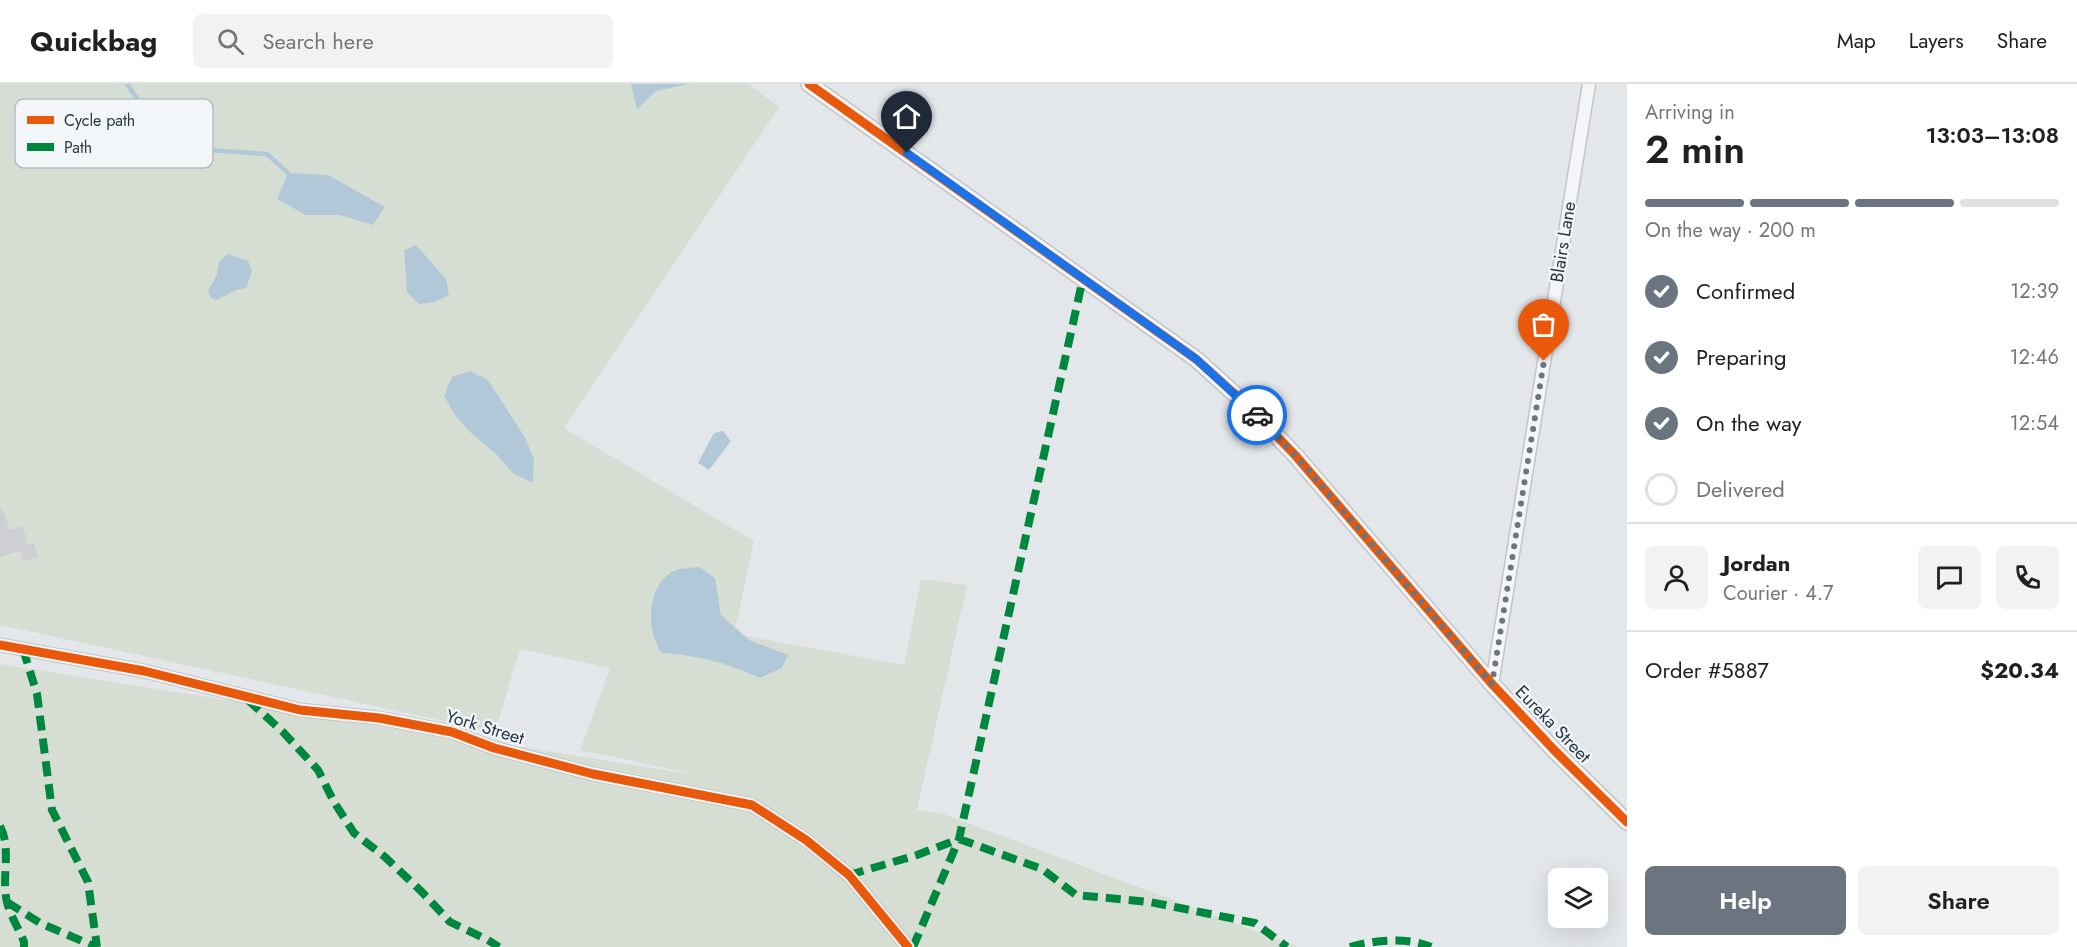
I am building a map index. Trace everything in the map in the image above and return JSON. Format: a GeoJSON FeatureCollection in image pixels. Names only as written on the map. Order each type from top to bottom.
{"type":"FeatureCollection","features":[{"type":"Feature","properties":{"kind":"street","name":"Eureka Street"},"geometry":{"type":"LineString","coordinates":[[809,84],[1196,359],[1249,407],[1295,455],[1492,684],[1556,752],[1627,822]]}},
{"type":"Feature","properties":{"kind":"street","name":"Blairs Lane"},"geometry":{"type":"LineString","coordinates":[[1492,684],[1589,84]]}},
{"type":"Feature","properties":{"kind":"street","name":"York Street"},"geometry":{"type":"LineString","coordinates":[[0,645],[144,671],[300,710],[379,718],[452,732],[494,748],[593,774],[752,805],[806,840],[849,875],[908,947]]}},
{"type":"Feature","properties":{"kind":"shaded area"},"geometry":{"type":"Polygon","coordinates":[[[0,84],[749,84],[779,107],[564,428],[754,541],[734,634],[904,665],[921,579],[967,585],[917,810],[944,814],[1298,947],[0,947],[0,664],[703,776],[580,750],[610,668],[520,649],[495,732],[0,625],[0,84]]]}},
{"type":"Feature","properties":{"kind":"water"},"geometry":{"type":"Polygon","coordinates":[[[631,84],[689,84],[656,91],[637,109],[631,84]]]}},
{"type":"Feature","properties":{"kind":"water"},"geometry":{"type":"Polygon","coordinates":[[[288,173],[328,175],[385,207],[373,225],[340,215],[306,215],[277,199],[288,173]]]}},
{"type":"Feature","properties":{"kind":"water"},"geometry":{"type":"Polygon","coordinates":[[[416,245],[446,279],[449,295],[435,302],[419,304],[407,292],[404,250],[416,245]]]}},
{"type":"Feature","properties":{"kind":"water"},"geometry":{"type":"Polygon","coordinates":[[[228,254],[248,261],[252,271],[246,288],[236,290],[216,300],[211,298],[208,291],[217,274],[219,262],[228,254]]]}},
{"type":"Feature","properties":{"kind":"water"},"geometry":{"type":"Polygon","coordinates":[[[470,371],[488,380],[524,436],[534,459],[533,483],[513,473],[496,454],[469,431],[455,415],[444,396],[452,377],[470,371]]]}},
{"type":"Feature","properties":{"kind":"water"},"geometry":{"type":"Polygon","coordinates":[[[723,431],[731,441],[709,470],[698,463],[714,433],[723,431]]]}},
{"type":"Feature","properties":{"kind":"water"},"geometry":{"type":"Polygon","coordinates":[[[699,567],[715,578],[721,615],[749,640],[788,655],[782,668],[760,678],[712,661],[662,653],[656,644],[651,620],[654,596],[666,576],[676,570],[699,567]]]}},
{"type":"Feature","properties":{"kind":"building"},"geometry":{"type":"Polygon","coordinates":[[[0,508],[2,508],[10,530],[23,526],[28,545],[34,543],[38,557],[23,561],[20,551],[0,557],[0,508]]]}},
{"type":"Feature","properties":{"kind":"waterway"},"geometry":{"type":"LineString","coordinates":[[127,84],[137,99]]}},
{"type":"Feature","properties":{"kind":"waterway"},"geometry":{"type":"LineString","coordinates":[[213,150],[267,154],[288,173]]}},
{"type":"Feature","properties":{"kind":"marked path"},"geometry":{"type":"LineString","coordinates":[[913,947],[959,839],[1083,278]]}},
{"type":"Feature","properties":{"kind":"marked path"},"geometry":{"type":"LineString","coordinates":[[23,649],[37,694],[52,810],[88,882],[97,947]]}},
{"type":"Feature","properties":{"kind":"marked path"},"geometry":{"type":"LineString","coordinates":[[248,700],[283,732],[318,770],[334,802],[354,833],[385,857],[450,922],[499,947]]}},
{"type":"Feature","properties":{"kind":"marked path"},"geometry":{"type":"LineString","coordinates":[[0,826],[4,835],[6,854],[5,892],[10,912],[24,942],[24,947]]}},
{"type":"Feature","properties":{"kind":"marked path"},"geometry":{"type":"LineString","coordinates":[[959,839],[1042,869],[1076,895],[1150,902],[1255,923],[1287,947]]}},
{"type":"Feature","properties":{"kind":"marked path"},"geometry":{"type":"LineString","coordinates":[[849,875],[917,855],[959,839]]}},
{"type":"Feature","properties":{"kind":"marked path"},"geometry":{"type":"LineString","coordinates":[[7,902],[40,923],[96,947]]}},
{"type":"Feature","properties":{"kind":"marked path"},"geometry":{"type":"LineString","coordinates":[[1350,947],[1391,941],[1412,942],[1431,947]]}},
{"type":"Feature","properties":{"kind":"cycle path"},"geometry":{"type":"LineString","coordinates":[[809,84],[1196,359],[1249,407],[1295,455],[1492,684],[1556,752],[1627,822]]}},
{"type":"Feature","properties":{"kind":"cycle path"},"geometry":{"type":"LineString","coordinates":[[0,645],[144,671],[300,710],[379,718],[452,732],[494,748],[593,774],[752,805],[806,840],[849,875],[908,947]]}},
{"type":"Feature","properties":{"kind":"way so far"},"geometry":{"type":"LineString","coordinates":[[1257,415],[1295,455],[1492,684],[1544,361]]}},
{"type":"Feature","properties":{"kind":"route"},"geometry":{"type":"LineString","coordinates":[[907,153],[1196,359],[1257,415]]}}]}
